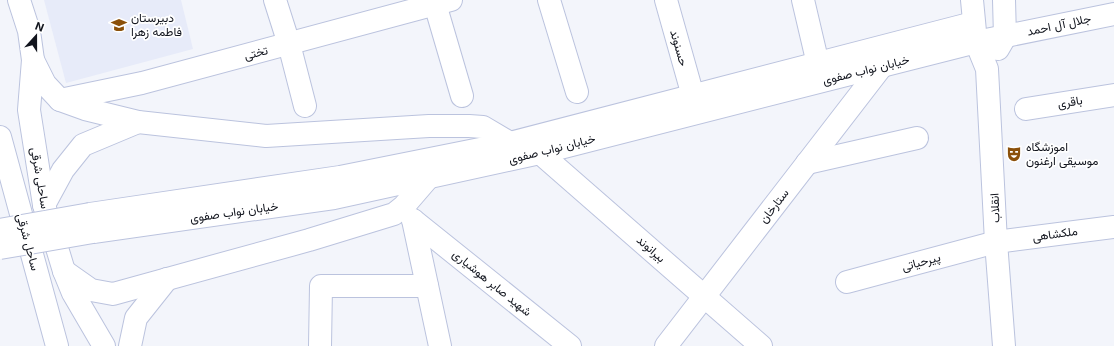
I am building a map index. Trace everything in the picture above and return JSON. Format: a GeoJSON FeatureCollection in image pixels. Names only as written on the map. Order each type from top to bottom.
{"type":"FeatureCollection","features":[{"type":"Feature","properties":{"kind":"main road","name":"ساحلی شرقی"},"geometry":{"type":"LineString","coordinates":[[19,0],[29,31],[33,60],[29,110],[44,205],[64,271],[85,315],[104,346]]}},
{"type":"Feature","properties":{"kind":"main road"},"geometry":{"type":"LineString","coordinates":[[276,0],[305,106]]}},
{"type":"Feature","properties":{"kind":"main road"},"geometry":{"type":"LineString","coordinates":[[550,0],[577,92]]}},
{"type":"Feature","properties":{"kind":"main road","name":"حسنوند"},"geometry":{"type":"LineString","coordinates":[[666,0],[693,96]]}},
{"type":"Feature","properties":{"kind":"main road"},"geometry":{"type":"LineString","coordinates":[[803,0],[818,64]]}},
{"type":"Feature","properties":{"kind":"main road","name":"انقلاب"},"geometry":{"type":"LineString","coordinates":[[972,0],[974,33],[987,70],[996,242],[1004,346]]}},
{"type":"Feature","properties":{"kind":"main road"},"geometry":{"type":"LineString","coordinates":[[987,70],[1005,37],[1004,0]]}},
{"type":"Feature","properties":{"kind":"main road"},"geometry":{"type":"LineString","coordinates":[[443,2],[462,96]]}},
{"type":"Feature","properties":{"kind":"main road","name":"تختی"},"geometry":{"type":"LineString","coordinates":[[60,100],[142,82],[443,2]]}},
{"type":"Feature","properties":{"kind":"main road","name":"جلال آل احمد"},"geometry":{"type":"LineString","coordinates":[[1005,37],[1114,14]]}},
{"type":"Feature","properties":{"kind":"main road","name":"خیابان نواب صفوی"},"geometry":{"type":"LineString","coordinates":[[91,223],[334,198],[368,191],[540,153],[882,66],[974,33]]}},
{"type":"Feature","properties":{"kind":"main road","name":"خیابان نواب صفوی"},"geometry":{"type":"LineString","coordinates":[[91,223],[340,177],[510,143],[818,64],[974,33],[1005,37]]}},
{"type":"Feature","properties":{"kind":"main road"},"geometry":{"type":"LineString","coordinates":[[33,60],[45,84],[60,100],[85,109],[138,122],[266,136],[429,126],[469,126],[483,127],[510,143]]}},
{"type":"Feature","properties":{"kind":"main road","name":"ستارخان"},"geometry":{"type":"LineString","coordinates":[[666,346],[882,66]]}},
{"type":"Feature","properties":{"kind":"main road","name":"باقری"},"geometry":{"type":"LineString","coordinates":[[1026,110],[1114,95]]}},
{"type":"Feature","properties":{"kind":"main road"},"geometry":{"type":"LineString","coordinates":[[44,205],[63,170],[83,144],[138,122]]}},
{"type":"Feature","properties":{"kind":"main road","name":"ساحل شرقی"},"geometry":{"type":"LineString","coordinates":[[0,137],[57,346]]}},
{"type":"Feature","properties":{"kind":"main road"},"geometry":{"type":"LineString","coordinates":[[807,163],[917,138]]}},
{"type":"Feature","properties":{"kind":"main road","name":"بیرانوند"},"geometry":{"type":"LineString","coordinates":[[540,153],[761,346]]}},
{"type":"Feature","properties":{"kind":"main road"},"geometry":{"type":"LineString","coordinates":[[64,271],[91,290],[113,294],[133,290],[394,214],[404,206],[429,177]]}},
{"type":"Feature","properties":{"kind":"main road"},"geometry":{"type":"LineString","coordinates":[[368,191],[379,195],[381,203],[371,220]]}},
{"type":"Feature","properties":{"kind":"main road","name":"شهید صابر هوشیاری"},"geometry":{"type":"LineString","coordinates":[[427,286],[413,220],[570,346]]}},
{"type":"Feature","properties":{"kind":"main road"},"geometry":{"type":"LineString","coordinates":[[0,230],[91,223]]}},
{"type":"Feature","properties":{"kind":"main road"},"geometry":{"type":"LineString","coordinates":[[0,248],[91,223]]}},
{"type":"Feature","properties":{"kind":"main road","name":"ملکشاهی"},"geometry":{"type":"LineString","coordinates":[[996,242],[1114,227]]}},
{"type":"Feature","properties":{"kind":"main road","name":"پیرحیاتی"},"geometry":{"type":"LineString","coordinates":[[847,282],[996,242]]}},
{"type":"Feature","properties":{"kind":"main road"},"geometry":{"type":"LineString","coordinates":[[130,346],[136,318],[167,279]]}},
{"type":"Feature","properties":{"kind":"main road"},"geometry":{"type":"LineString","coordinates":[[320,346],[321,286],[427,286],[440,346]]}},
{"type":"Feature","properties":{"kind":"shaded area","name":"دبیرستان فاطمه زهرا"},"geometry":{"type":"Polygon","coordinates":[[[44,0],[181,0],[193,49],[66,83],[44,0]]]}},
{"type":"Feature","properties":{"kind":"place","name":"دبیرستان فاطمه زهرا"},"geometry":{"type":"Point","coordinates":[119,25]}},
{"type":"Feature","properties":{"kind":"place","name":"اموزشگاه موسیقی ارغنون"},"geometry":{"type":"Point","coordinates":[1014,154]}}]}
